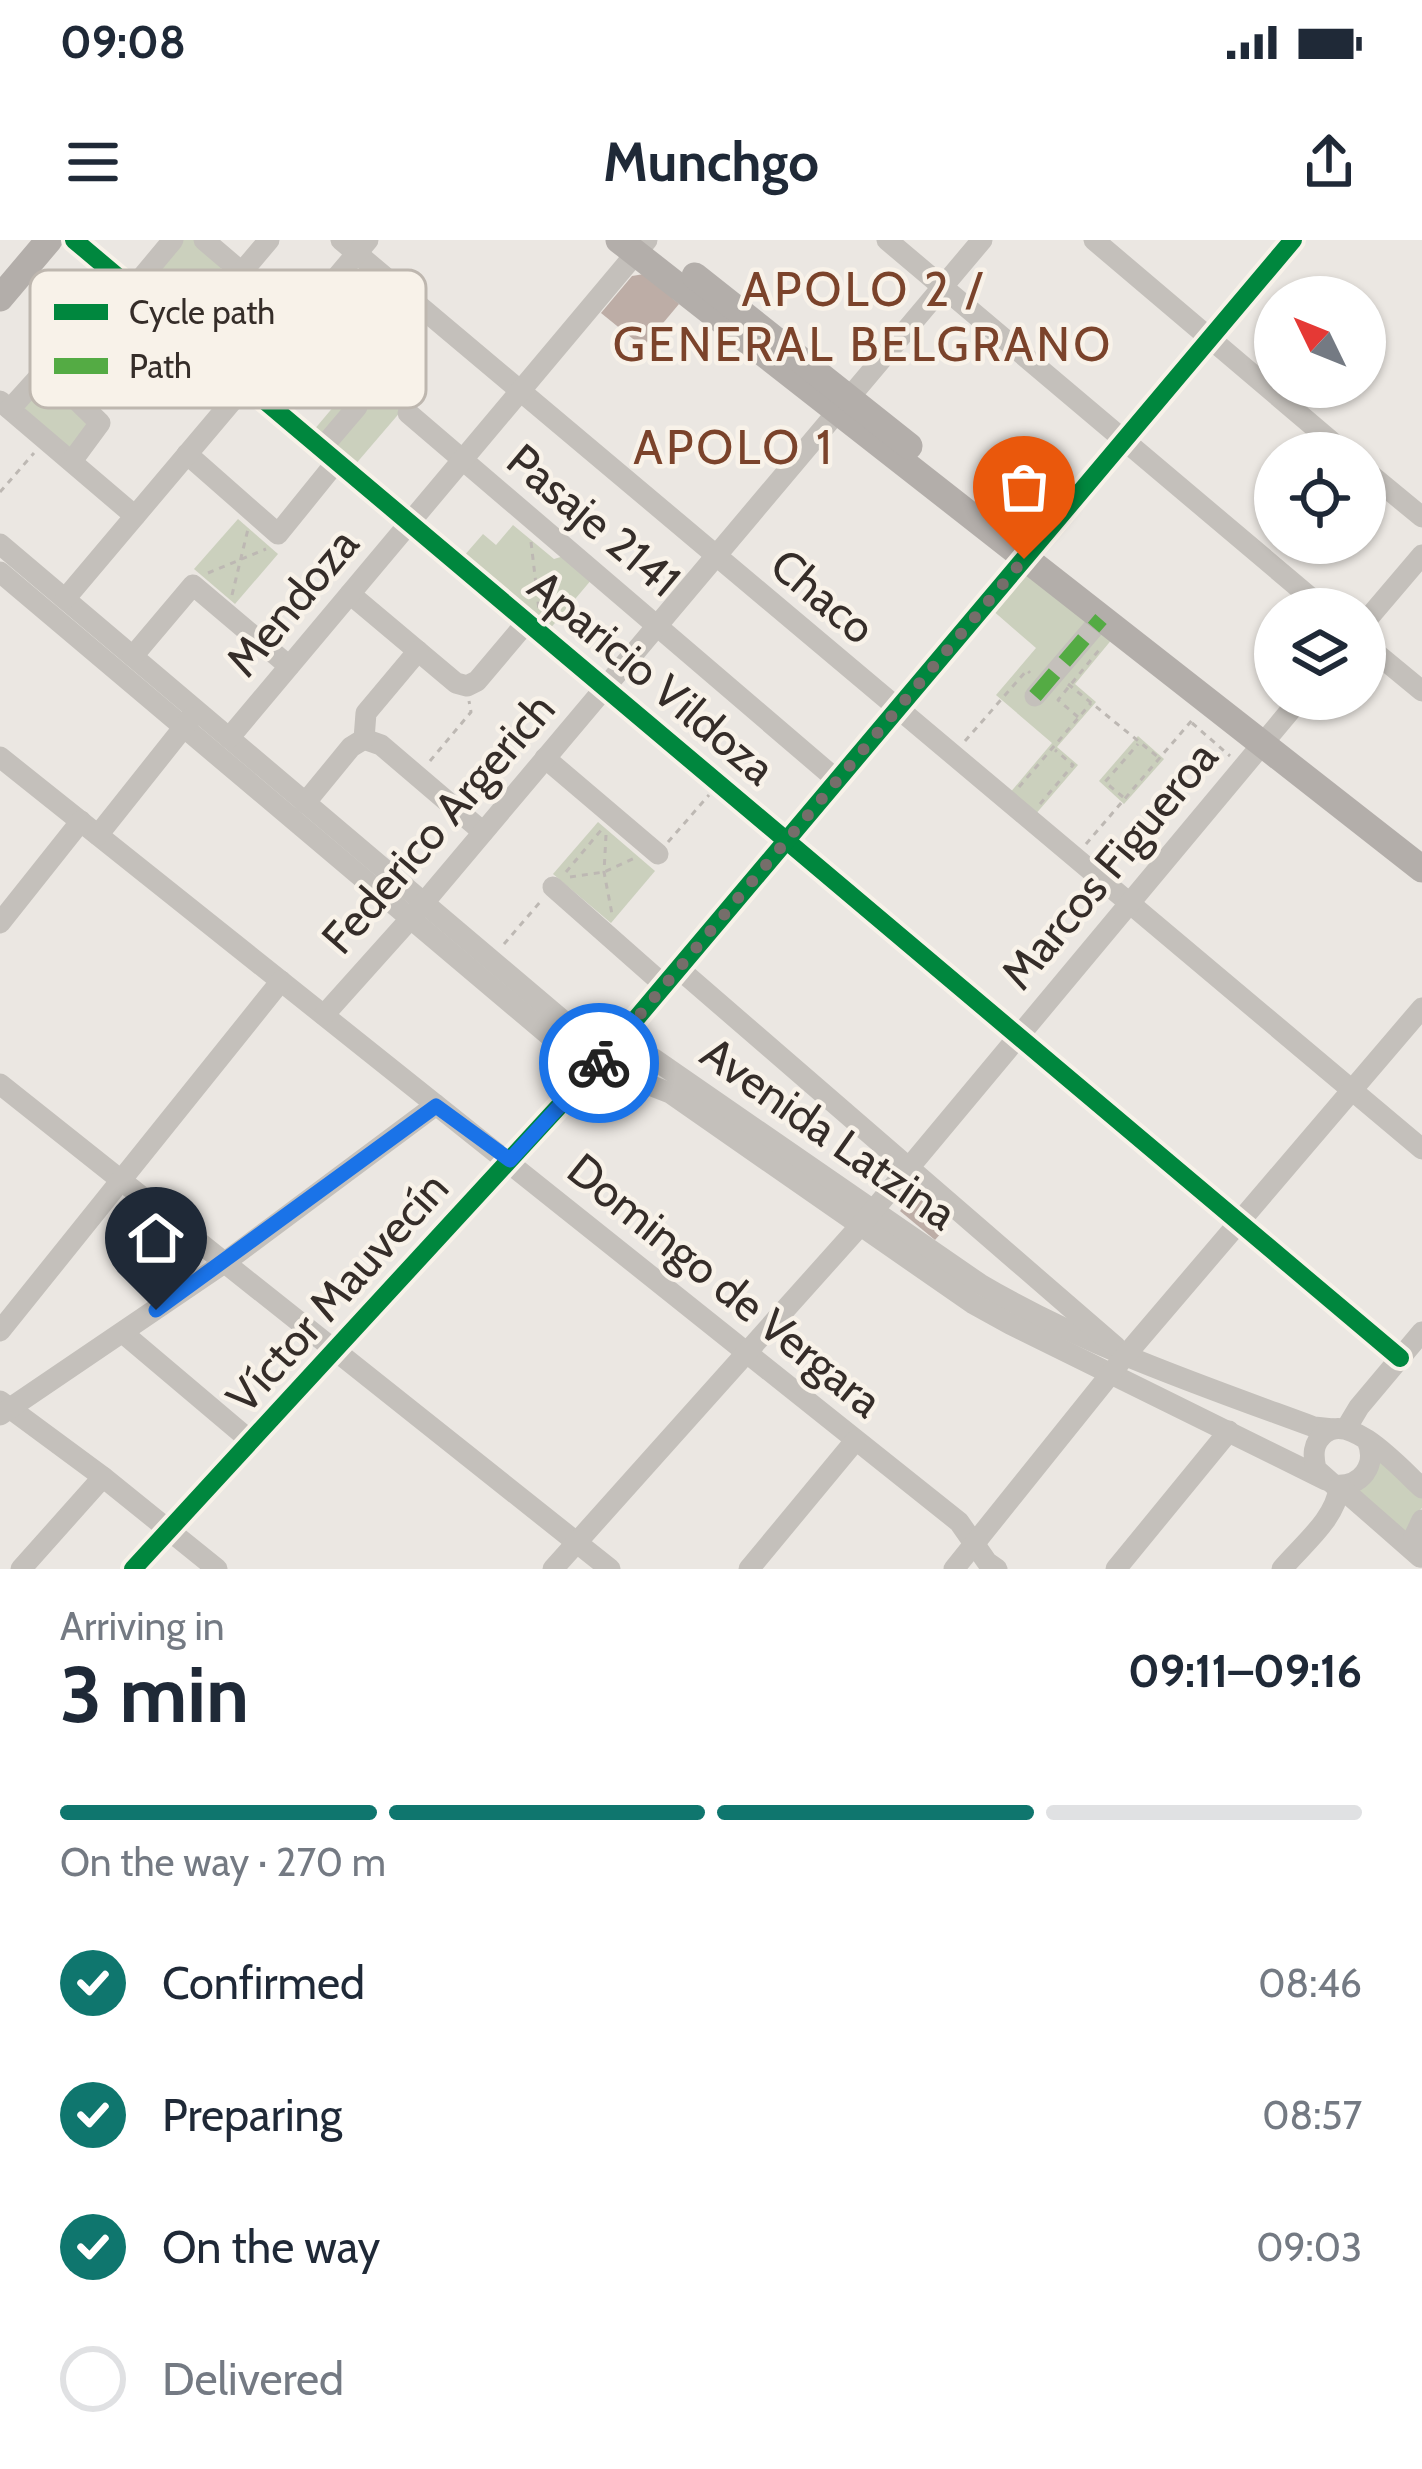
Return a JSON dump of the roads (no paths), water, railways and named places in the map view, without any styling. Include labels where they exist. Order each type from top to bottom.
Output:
[{"type":"main road","points":[[0,298],[49,240]]},
{"type":"main road","points":[[638,243],[1267,738],[1422,869]]},
{"type":"main road","points":[[1030,552],[1199,712],[1267,738],[1422,848]]},
{"type":"street","name":"Aparicio Vildoza","points":[[74,240],[111,270]]},
{"type":"street","points":[[148,270],[173,240]]},
{"type":"street","points":[[203,240],[239,270]]},
{"type":"street","points":[[243,270],[269,240]]},
{"type":"street","points":[[886,240],[1299,588]]},
{"type":"street","name":"Federico Argerich","points":[[324,1015],[982,240]]},
{"type":"street","points":[[1094,240],[1320,432]]},
{"type":"street","name":"Víctor Mauvecín","points":[[133,1569],[597,1065],[1293,240]]},
{"type":"street","name":"Mendoza","points":[[229,738],[638,243]]},
{"type":"street","points":[[337,270],[356,244]]},
{"type":"street","name":"Chaco","points":[[356,244],[385,270]]},
{"type":"street","name":"Chaco","points":[[426,306],[1073,859],[1422,1149]]},
{"type":"street","points":[[30,385],[5,405],[135,516]]},
{"type":"street","points":[[72,461],[100,423],[86,408]]},
{"type":"street","points":[[65,599],[226,408]]},
{"type":"street","name":"Aparicio Vildoza","points":[[273,408],[1400,1358]]},
{"type":"street","points":[[187,454],[278,534],[356,408]]},
{"type":"street","name":"Pasaje 2141","points":[[407,413],[837,780]]},
{"type":"street","points":[[1386,487],[1422,517]]},
{"type":"street","name":"Avenida Latzina","points":[[0,545],[133,656],[191,717],[229,738],[305,803],[564,1048],[670,1093],[866,1218],[1229,1431],[1335,1485],[1421,1557]]},
{"type":"street","points":[[1386,597],[1422,555]]},
{"type":"street","name":"Avenida Latzina","points":[[0,572],[191,717],[417,910],[490,959],[580,1035],[654,1059],[866,1218]]},
{"type":"street","points":[[133,656],[193,586],[289,666]]},
{"type":"street","points":[[350,594],[456,683],[466,686],[534,629]]},
{"type":"street","points":[[1051,685],[1109,624]]},
{"type":"street","points":[[364,739],[366,713],[418,651]]},
{"type":"street","points":[[1386,661],[1422,691]]},
{"type":"street","points":[[0,923],[191,717]]},
{"type":"street","name":"Marcos Figueroa","points":[[553,1569],[866,1218],[1282,720]]},
{"type":"street","points":[[364,739],[381,745],[483,832]]},
{"type":"street","points":[[305,803],[351,747],[364,739]]},
{"type":"street","name":"Domingo de Vergara","points":[[0,758],[959,1522],[997,1569]]},
{"type":"street","points":[[545,758],[658,854]]},
{"type":"street","points":[[553,887],[907,1167],[1097,1327],[1120,1365]]},
{"type":"street","points":[[0,1331],[281,981]]},
{"type":"street","points":[[954,1569],[1238,1221],[1422,1008]]},
{"type":"street","points":[[0,1084],[610,1569]]},
{"type":"street","points":[[217,1569],[103,1477],[3,1408],[224,1263],[436,1106]]},
{"type":"street","points":[[1282,1569],[1337,1502],[1335,1485],[1316,1469],[1314,1450],[1321,1437],[1340,1428],[1422,1332]]},
{"type":"street","points":[[123,1333],[252,1442]]},
{"type":"street","name":"Avenida Latzina","points":[[1120,1365],[1314,1426],[1340,1428]]},
{"type":"street","points":[[1340,1428],[1367,1440],[1422,1488]]},
{"type":"street","points":[[1116,1569],[1229,1431]]},
{"type":"street","points":[[1335,1485],[1358,1480],[1368,1469],[1372,1456],[1367,1440]]},
{"type":"street","points":[[749,1569],[855,1441]]},
{"type":"street","points":[[21,1569],[103,1477]]},
{"type":"street","points":[[1421,1557],[1414,1537],[1422,1520]]},
{"type":"district","name":"APOLO 2 / GENERAL BELGRANO","points":[[863,316]]},
{"type":"district","name":"APOLO 1","points":[[734,447]]}]
